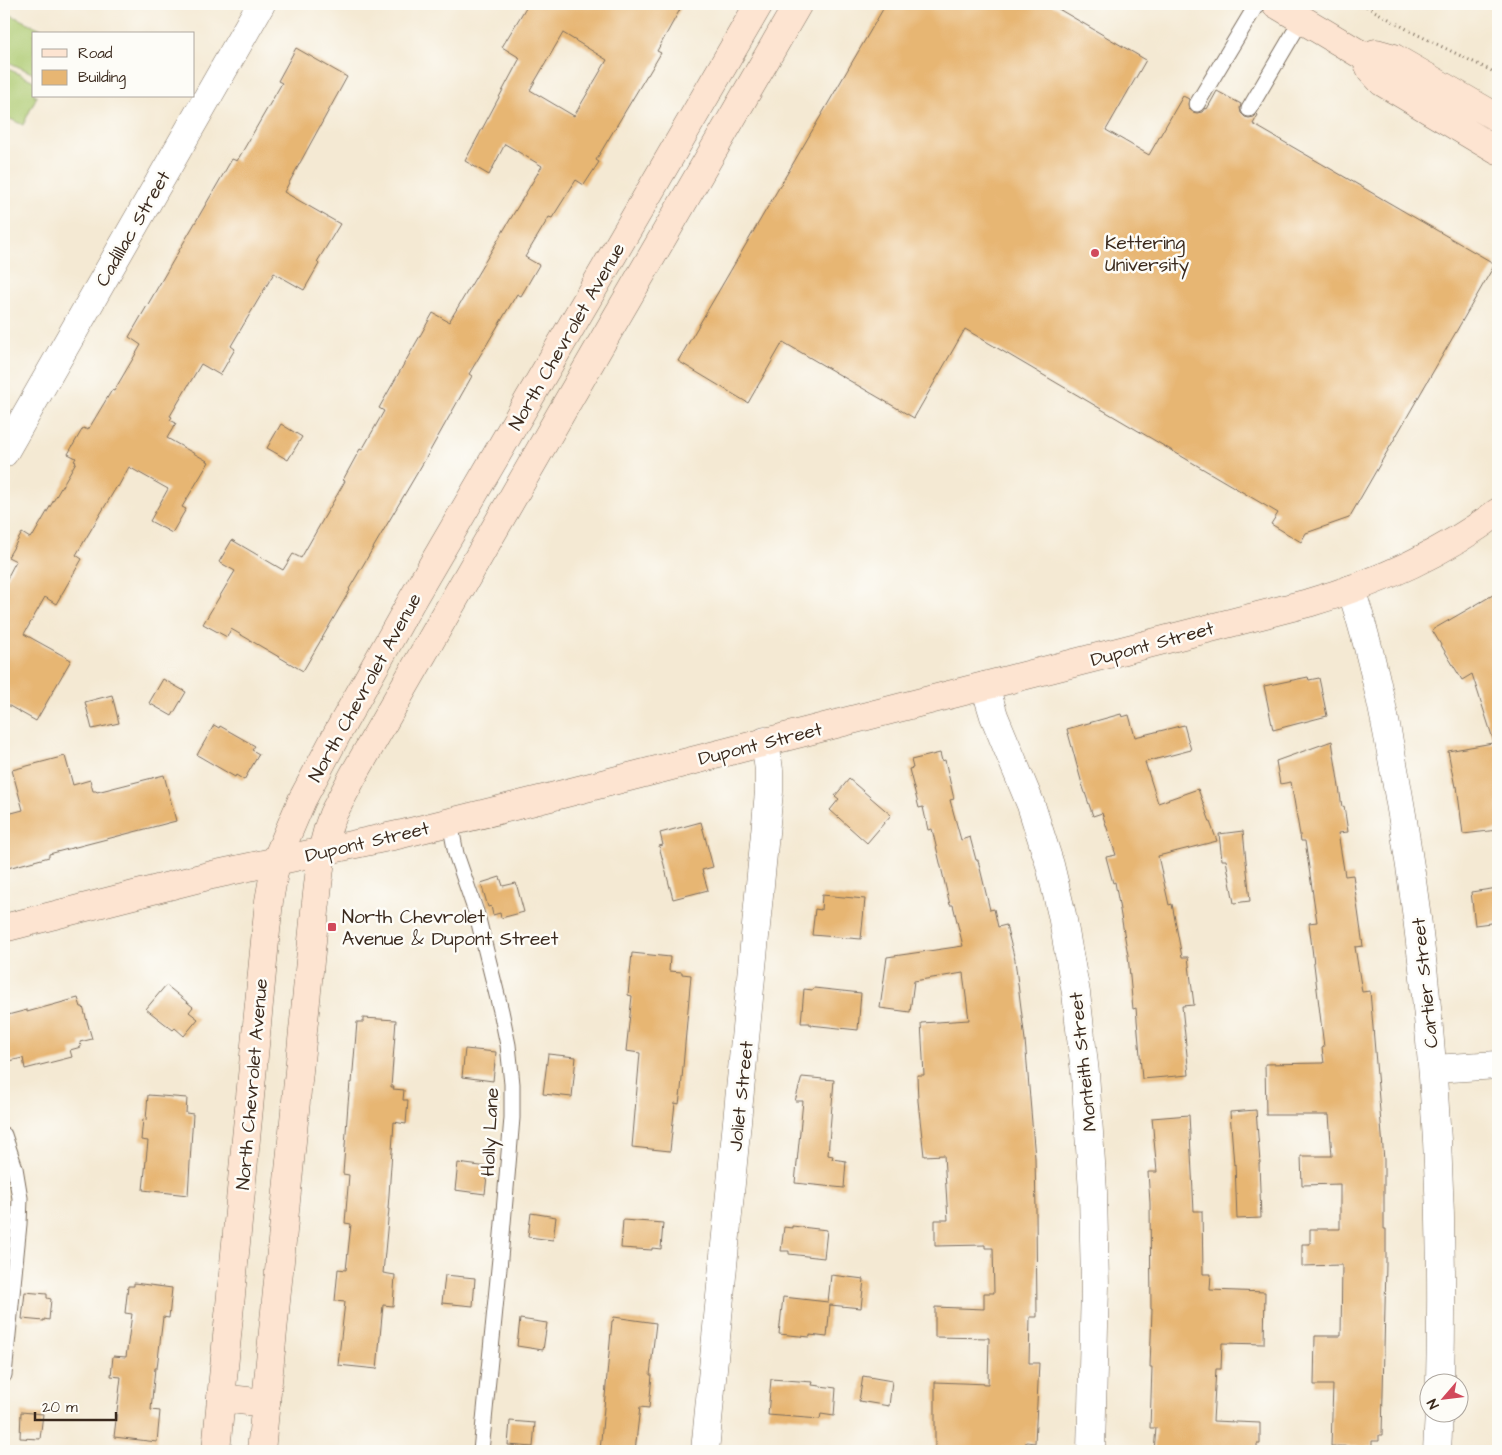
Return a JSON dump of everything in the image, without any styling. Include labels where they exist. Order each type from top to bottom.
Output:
[{"type":"street","name":"Cadillac Street","points":[[4,453],[261,4]]},
{"type":"street","name":"North Chevrolet Avenue","points":[[216,1451],[269,901],[276,861],[302,800],[412,600],[759,4]]},
{"type":"street","name":"North Chevrolet Avenue","points":[[261,1451],[322,852],[333,814],[591,360],[798,4]]},
{"type":"street","points":[[1276,4],[1365,57],[1371,70],[1382,82],[1498,150]]},
{"type":"street","points":[[1365,57],[1376,53],[1394,58],[1498,118]]},
{"type":"street","points":[[562,342],[591,360]]},
{"type":"street","name":"Dupont Street","points":[[4,928],[212,875],[450,822],[1308,603],[1401,570],[1440,550],[1498,512]]},
{"type":"street","name":"Cartier Street","points":[[1351,589],[1366,636],[1395,777],[1413,883],[1428,1012],[1433,1069],[1441,1236],[1440,1372]]},
{"type":"street","name":"Monteith Street","points":[[985,686],[996,721],[1031,806],[1050,865],[1062,914],[1076,993],[1085,1073],[1093,1192],[1095,1295],[1091,1451]]},
{"type":"street","name":"Joliet Street","points":[[705,1451],[770,792],[769,770],[764,741]]},
{"type":"street","points":[[1433,1069],[1498,1065]]},
{"type":"street","points":[[221,1398],[266,1403]]},
{"type":"street","points":[[1437,1451],[1438,1422]]},
{"type":"lane","points":[[1197,104],[1256,4]]},
{"type":"lane","points":[[1249,109],[1302,19]]},
{"type":"lane","name":"Holly Lane","points":[[450,822],[458,859],[477,915],[503,1018],[512,1084],[512,1118],[502,1239],[481,1451]]},
{"type":"lane","points":[[4,1134],[15,1168],[20,1198],[20,1224],[4,1375]]},
{"type":"path","points":[[1362,4],[1412,32],[1498,74]]},
{"type":"green space","points":[[4,12],[48,32],[32,32],[32,73],[4,60]]},
{"type":"green space","points":[[4,67],[32,80],[32,98],[36,98],[23,125],[4,116]]},
{"type":"building","points":[[528,4],[683,4],[657,51],[661,53],[596,160],[599,162],[584,185],[576,180],[552,218],[549,217],[525,257],[539,265],[521,296],[517,294],[469,374],[472,376],[303,671],[231,629],[227,637],[203,624],[235,571],[219,562],[232,540],[283,570],[293,554],[301,558],[345,481],[343,480],[360,449],[362,450],[384,411],[379,408],[433,313],[449,322],[542,166],[505,144],[489,175],[465,161],[520,58],[502,47]],"holes":[[[563,33],[607,60],[574,116],[530,90]]]},
{"type":"building","points":[[886,4],[1050,4],[1146,60],[1106,130],[1149,155],[1183,96],[1189,99],[1189,109],[1197,113],[1202,112],[1205,108],[1207,109],[1217,91],[1241,104],[1241,113],[1245,117],[1254,117],[1257,114],[1253,124],[1495,264],[1349,518],[1306,533],[1301,542],[1271,524],[1278,513],[965,329],[914,418],[783,342],[748,403],[678,361]]},
{"type":"building","points":[[296,48],[347,77],[284,192],[340,224],[317,262],[319,264],[304,290],[274,273],[231,346],[235,349],[220,375],[201,364],[170,416],[172,417],[170,420],[176,423],[167,438],[209,462],[182,507],[186,509],[172,533],[150,521],[168,489],[129,467],[76,555],[82,559],[56,604],[45,597],[24,634],[71,660],[36,721],[4,703],[4,584],[16,561],[8,557],[22,533],[30,538],[33,536],[76,462],[74,461],[76,458],[68,454],[83,428],[88,430],[141,345],[129,337],[232,159],[237,161],[282,83],[278,81]]},
{"type":"building","points":[[281,424],[302,437],[288,460],[267,448]]},
{"type":"building","points":[[1498,592],[1498,741],[1494,742],[1472,674],[1462,680],[1432,630]]},
{"type":"building","points":[[1308,677],[1309,680],[1319,678],[1327,716],[1273,730],[1264,686]]},
{"type":"building","points":[[163,679],[186,692],[172,716],[149,703]]},
{"type":"building","points":[[112,695],[119,723],[92,729],[85,702]]},
{"type":"building","points":[[1121,714],[1122,717],[1129,715],[1135,737],[1184,725],[1191,750],[1145,762],[1158,803],[1198,789],[1217,841],[1158,856],[1169,905],[1172,904],[1182,957],[1188,957],[1194,1005],[1182,1006],[1189,1075],[1142,1079],[1136,1008],[1133,1009],[1128,955],[1115,882],[1113,883],[1106,857],[1116,855],[1102,813],[1093,816],[1067,729]]},
{"type":"building","points":[[214,725],[219,728],[220,726],[255,746],[252,750],[259,754],[244,780],[236,775],[235,777],[197,755]]},
{"type":"building","points":[[1332,741],[1342,807],[1344,806],[1348,832],[1338,833],[1345,876],[1353,875],[1363,946],[1355,947],[1362,992],[1370,991],[1384,1160],[1386,1264],[1382,1435],[1379,1435],[1379,1441],[1372,1441],[1372,1447],[1331,1446],[1333,1385],[1314,1385],[1315,1336],[1341,1336],[1342,1265],[1302,1266],[1302,1244],[1310,1244],[1310,1229],[1340,1229],[1340,1184],[1302,1185],[1301,1156],[1332,1156],[1329,1115],[1266,1115],[1265,1064],[1324,1063],[1322,1048],[1324,1047],[1309,923],[1317,922],[1305,841],[1301,841],[1291,782],[1280,784],[1276,761]]},
{"type":"building","points":[[1498,742],[1498,830],[1463,834],[1457,786],[1455,787],[1448,751]]},
{"type":"building","points":[[940,753],[942,761],[945,760],[954,799],[950,800],[961,840],[970,837],[976,860],[978,860],[990,910],[994,909],[998,927],[1006,925],[1015,960],[1025,1040],[1035,1158],[1036,1211],[1037,1317],[1030,1317],[1029,1363],[1039,1363],[1035,1443],[1026,1442],[1025,1451],[935,1449],[935,1382],[988,1384],[989,1338],[935,1337],[935,1307],[984,1309],[984,1293],[994,1293],[993,1248],[985,1248],[985,1245],[935,1246],[935,1220],[948,1220],[944,1155],[924,1156],[918,1101],[917,1075],[924,1075],[921,1023],[969,1020],[963,973],[914,981],[910,1012],[880,1008],[887,957],[963,946],[953,905],[950,905],[932,829],[928,830],[923,807],[919,808],[909,769],[913,768],[911,760]]},
{"type":"building","points":[[65,756],[73,785],[90,780],[93,791],[97,792],[164,775],[176,821],[49,854],[49,857],[4,869],[4,815],[23,810],[12,770]]},
{"type":"building","points":[[849,779],[891,815],[867,843],[830,810],[839,799],[835,796]]},
{"type":"building","points":[[701,822],[713,867],[702,870],[708,890],[673,899],[659,846],[663,845],[660,833]]},
{"type":"building","points":[[1243,831],[1250,901],[1234,903],[1226,860],[1222,860],[1219,834]]},
{"type":"building","points":[[500,877],[503,886],[516,883],[524,912],[501,918],[500,913],[493,915],[491,906],[488,907],[481,883]]},
{"type":"building","points":[[1498,888],[1498,922],[1475,925],[1471,892]]},
{"type":"building","points":[[822,895],[865,899],[861,939],[812,935],[815,909],[821,910]]},
{"type":"building","points":[[632,953],[670,957],[669,971],[691,975],[681,1090],[679,1104],[675,1103],[670,1151],[632,1147],[640,1053],[626,1051],[632,996],[628,995]]},
{"type":"building","points":[[166,985],[193,1007],[189,1012],[198,1019],[184,1036],[146,1009]]},
{"type":"building","points":[[814,988],[861,993],[858,1030],[801,1023],[804,989],[813,990]]},
{"type":"building","points":[[78,998],[81,1007],[83,1007],[92,1039],[80,1042],[81,1047],[70,1050],[72,1057],[25,1069],[23,1058],[9,1061],[4,1043],[4,1016],[27,1010],[27,1012]]},
{"type":"building","points":[[363,1018],[396,1020],[391,1087],[404,1090],[403,1100],[408,1100],[406,1124],[394,1122],[383,1273],[395,1275],[393,1306],[383,1305],[377,1369],[338,1365],[345,1302],[335,1301],[338,1269],[346,1270],[351,1224],[345,1223],[349,1175],[343,1174],[357,1022],[363,1022]]},
{"type":"building","points":[[465,1049],[496,1052],[493,1081],[462,1077]]},
{"type":"building","points":[[548,1054],[576,1057],[572,1097],[543,1094]]},
{"type":"building","points":[[802,1077],[834,1080],[828,1155],[833,1156],[832,1159],[846,1161],[844,1188],[795,1183],[803,1101],[795,1101]]},
{"type":"building","points":[[148,1095],[187,1098],[186,1113],[193,1114],[188,1195],[143,1190],[148,1141],[141,1140],[143,1119],[146,1120]]},
{"type":"building","points":[[1256,1110],[1260,1163],[1261,1218],[1237,1219],[1235,1164],[1230,1112]]},
{"type":"building","points":[[1189,1115],[1194,1211],[1202,1211],[1203,1274],[1211,1274],[1210,1290],[1265,1292],[1264,1344],[1222,1343],[1221,1369],[1216,1369],[1213,1421],[1260,1423],[1260,1444],[1257,1444],[1257,1451],[1154,1451],[1156,1428],[1150,1428],[1152,1309],[1148,1172],[1157,1172],[1152,1118]]},
{"type":"building","points":[[458,1163],[488,1167],[485,1194],[455,1190]]},
{"type":"building","points":[[531,1213],[556,1217],[553,1240],[528,1237]]},
{"type":"building","points":[[623,1220],[663,1223],[661,1249],[621,1248]]},
{"type":"building","points":[[792,1226],[827,1230],[824,1258],[789,1254],[789,1251],[781,1251],[784,1227],[792,1228]]},
{"type":"building","points":[[445,1275],[475,1278],[473,1306],[442,1303]]},
{"type":"building","points":[[831,1275],[864,1279],[861,1308],[830,1305],[827,1337],[779,1334],[783,1297],[828,1302]]},
{"type":"building","points":[[134,1283],[172,1288],[169,1318],[163,1317],[157,1368],[155,1368],[151,1410],[160,1411],[157,1442],[114,1437],[121,1377],[111,1376],[113,1356],[126,1357],[132,1314],[125,1313],[128,1286],[134,1286]]},
{"type":"building","points":[[25,1292],[47,1294],[47,1298],[51,1299],[49,1320],[22,1319]]},
{"type":"building","points":[[614,1317],[656,1323],[650,1375],[652,1375],[649,1408],[640,1407],[635,1451],[600,1451],[612,1321]]},
{"type":"building","points":[[520,1319],[547,1323],[543,1350],[517,1346]]},
{"type":"building","points":[[863,1376],[892,1381],[889,1406],[859,1401]]},
{"type":"building","points":[[771,1379],[813,1382],[812,1385],[836,1388],[834,1416],[821,1414],[820,1419],[768,1415]]},
{"type":"building","points":[[21,1412],[43,1414],[40,1439],[20,1438]]},
{"type":"building","points":[[510,1421],[535,1423],[533,1447],[508,1445]]},
{"type":"place","name":"Kettering University","points":[[1095,253]]},
{"type":"place","name":"North Chevrolet Avenue & Dupont Street","points":[[332,927]]}]
